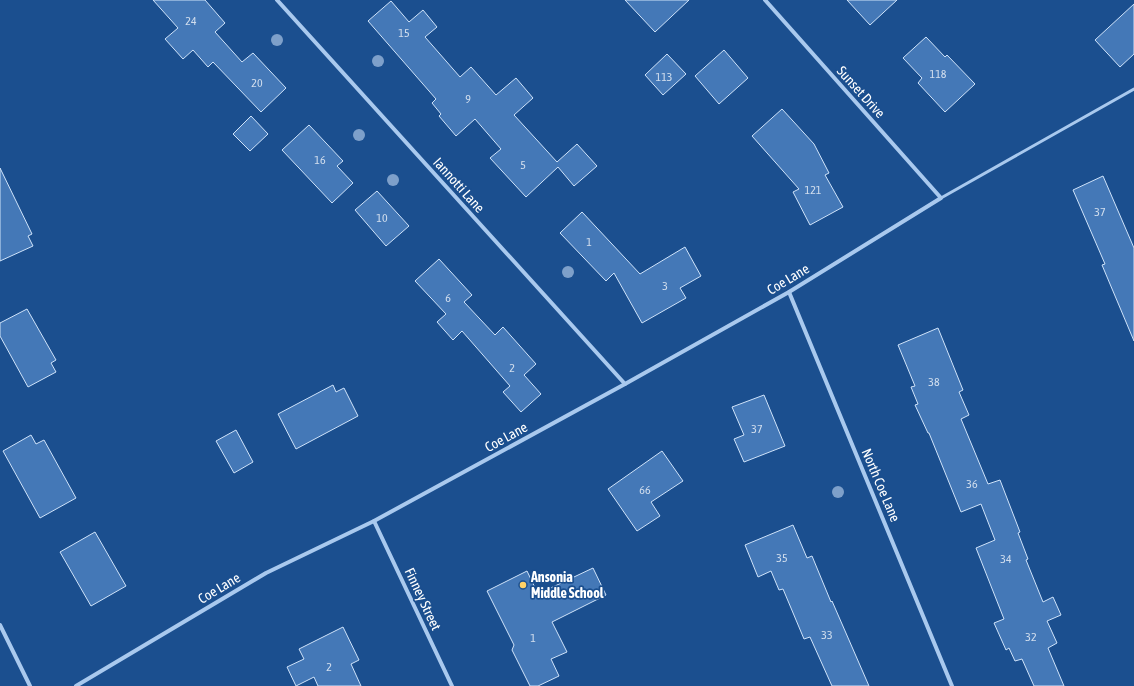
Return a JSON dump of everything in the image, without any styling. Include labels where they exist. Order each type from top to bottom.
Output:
[{"type":"street","name":"Iannotti Lane","points":[[277,0],[626,384]]},
{"type":"street","name":"Sunset Drive","points":[[765,0],[941,198]]},
{"type":"street","name":"Coe Lane","points":[[76,686],[266,573],[374,521],[626,384],[789,292],[941,198]]},
{"type":"street","name":"North Coe Lane","points":[[789,292],[952,686]]},
{"type":"street","name":"Finney Street","points":[[374,521],[452,686]]},
{"type":"street","points":[[0,626],[30,686]]},
{"type":"lane","points":[[941,198],[1134,89]]},
{"type":"building","points":[[153,0],[205,0],[225,23],[215,32],[242,62],[253,53],[286,88],[261,112],[213,62],[208,67],[193,50],[183,59],[165,39],[178,28]]},
{"type":"building","points":[[625,0],[689,0],[655,32]]},
{"type":"building","points":[[847,0],[897,0],[870,25]]},
{"type":"building","points":[[391,1],[409,22],[423,10],[437,27],[425,37],[460,77],[471,67],[496,95],[516,78],[533,98],[514,115],[557,162],[577,144],[597,166],[574,186],[558,167],[526,197],[490,158],[501,149],[475,119],[456,136],[439,116],[441,114],[432,103],[436,99],[368,21]]},
{"type":"building","points":[[1134,4],[1134,54],[1120,67],[1095,40]]},
{"type":"building","points":[[926,37],[945,57],[947,55],[975,84],[945,112],[918,83],[922,78],[903,58]]},
{"type":"building","points":[[724,50],[748,78],[719,104],[695,76]]},
{"type":"building","points":[[667,54],[686,74],[663,95],[645,75]]},
{"type":"building","points":[[782,109],[814,144],[829,173],[825,175],[843,207],[810,225],[793,192],[799,189],[752,136]]},
{"type":"building","points":[[251,116],[268,134],[250,151],[233,134]]},
{"type":"building","points":[[309,125],[343,161],[337,166],[353,183],[332,203],[282,150]]},
{"type":"building","points":[[0,168],[32,234],[28,236],[33,246],[0,261]]},
{"type":"building","points":[[1103,176],[1134,248],[1134,341],[1102,265],[1105,264],[1073,190]]},
{"type":"building","points":[[377,191],[409,226],[386,246],[355,210]]},
{"type":"building","points":[[582,212],[640,274],[685,247],[701,276],[680,288],[686,298],[642,323],[614,273],[606,281],[560,233]]},
{"type":"building","points":[[439,259],[472,295],[464,302],[495,335],[503,327],[536,364],[524,375],[541,394],[521,412],[503,392],[510,386],[462,331],[453,340],[437,322],[446,314],[415,281]]},
{"type":"building","points":[[27,309],[56,360],[51,363],[56,372],[28,387],[0,336],[0,323]]},
{"type":"building","points":[[938,328],[963,390],[959,392],[969,415],[961,419],[988,484],[1000,480],[1020,532],[1018,533],[1028,559],[1026,560],[1043,602],[1053,597],[1061,615],[1047,621],[1057,643],[1048,648],[1064,686],[1034,686],[1022,659],[1015,661],[1009,648],[1006,650],[994,623],[1004,619],[976,548],[995,540],[981,504],[961,512],[929,433],[915,405],[918,404],[911,387],[915,386],[898,345]]},
{"type":"building","points":[[333,385],[336,392],[344,388],[358,416],[296,449],[278,414]]},
{"type":"building","points":[[764,395],[785,446],[744,462],[734,439],[744,435],[732,407]]},
{"type":"building","points":[[236,430],[253,462],[234,473],[216,441]]},
{"type":"building","points":[[31,435],[36,444],[44,440],[76,498],[40,518],[3,451]]},
{"type":"building","points":[[662,451],[683,481],[651,502],[660,516],[637,531],[608,489]]},
{"type":"building","points":[[793,525],[807,558],[812,556],[869,686],[832,686],[810,637],[804,639],[783,589],[779,590],[771,571],[758,577],[745,545]]},
{"type":"building","points":[[95,532],[126,586],[91,606],[60,552]]},
{"type":"building","points":[[593,568],[606,595],[552,622],[567,652],[551,659],[559,676],[538,686],[530,686],[512,650],[514,645],[487,591],[527,571],[538,594]]},
{"type":"building","points":[[343,627],[359,660],[351,664],[361,686],[318,686],[314,677],[296,686],[287,667],[304,659],[299,649]]},
{"type":"place","name":"Ansonia Middle School","points":[[523,585]]}]
